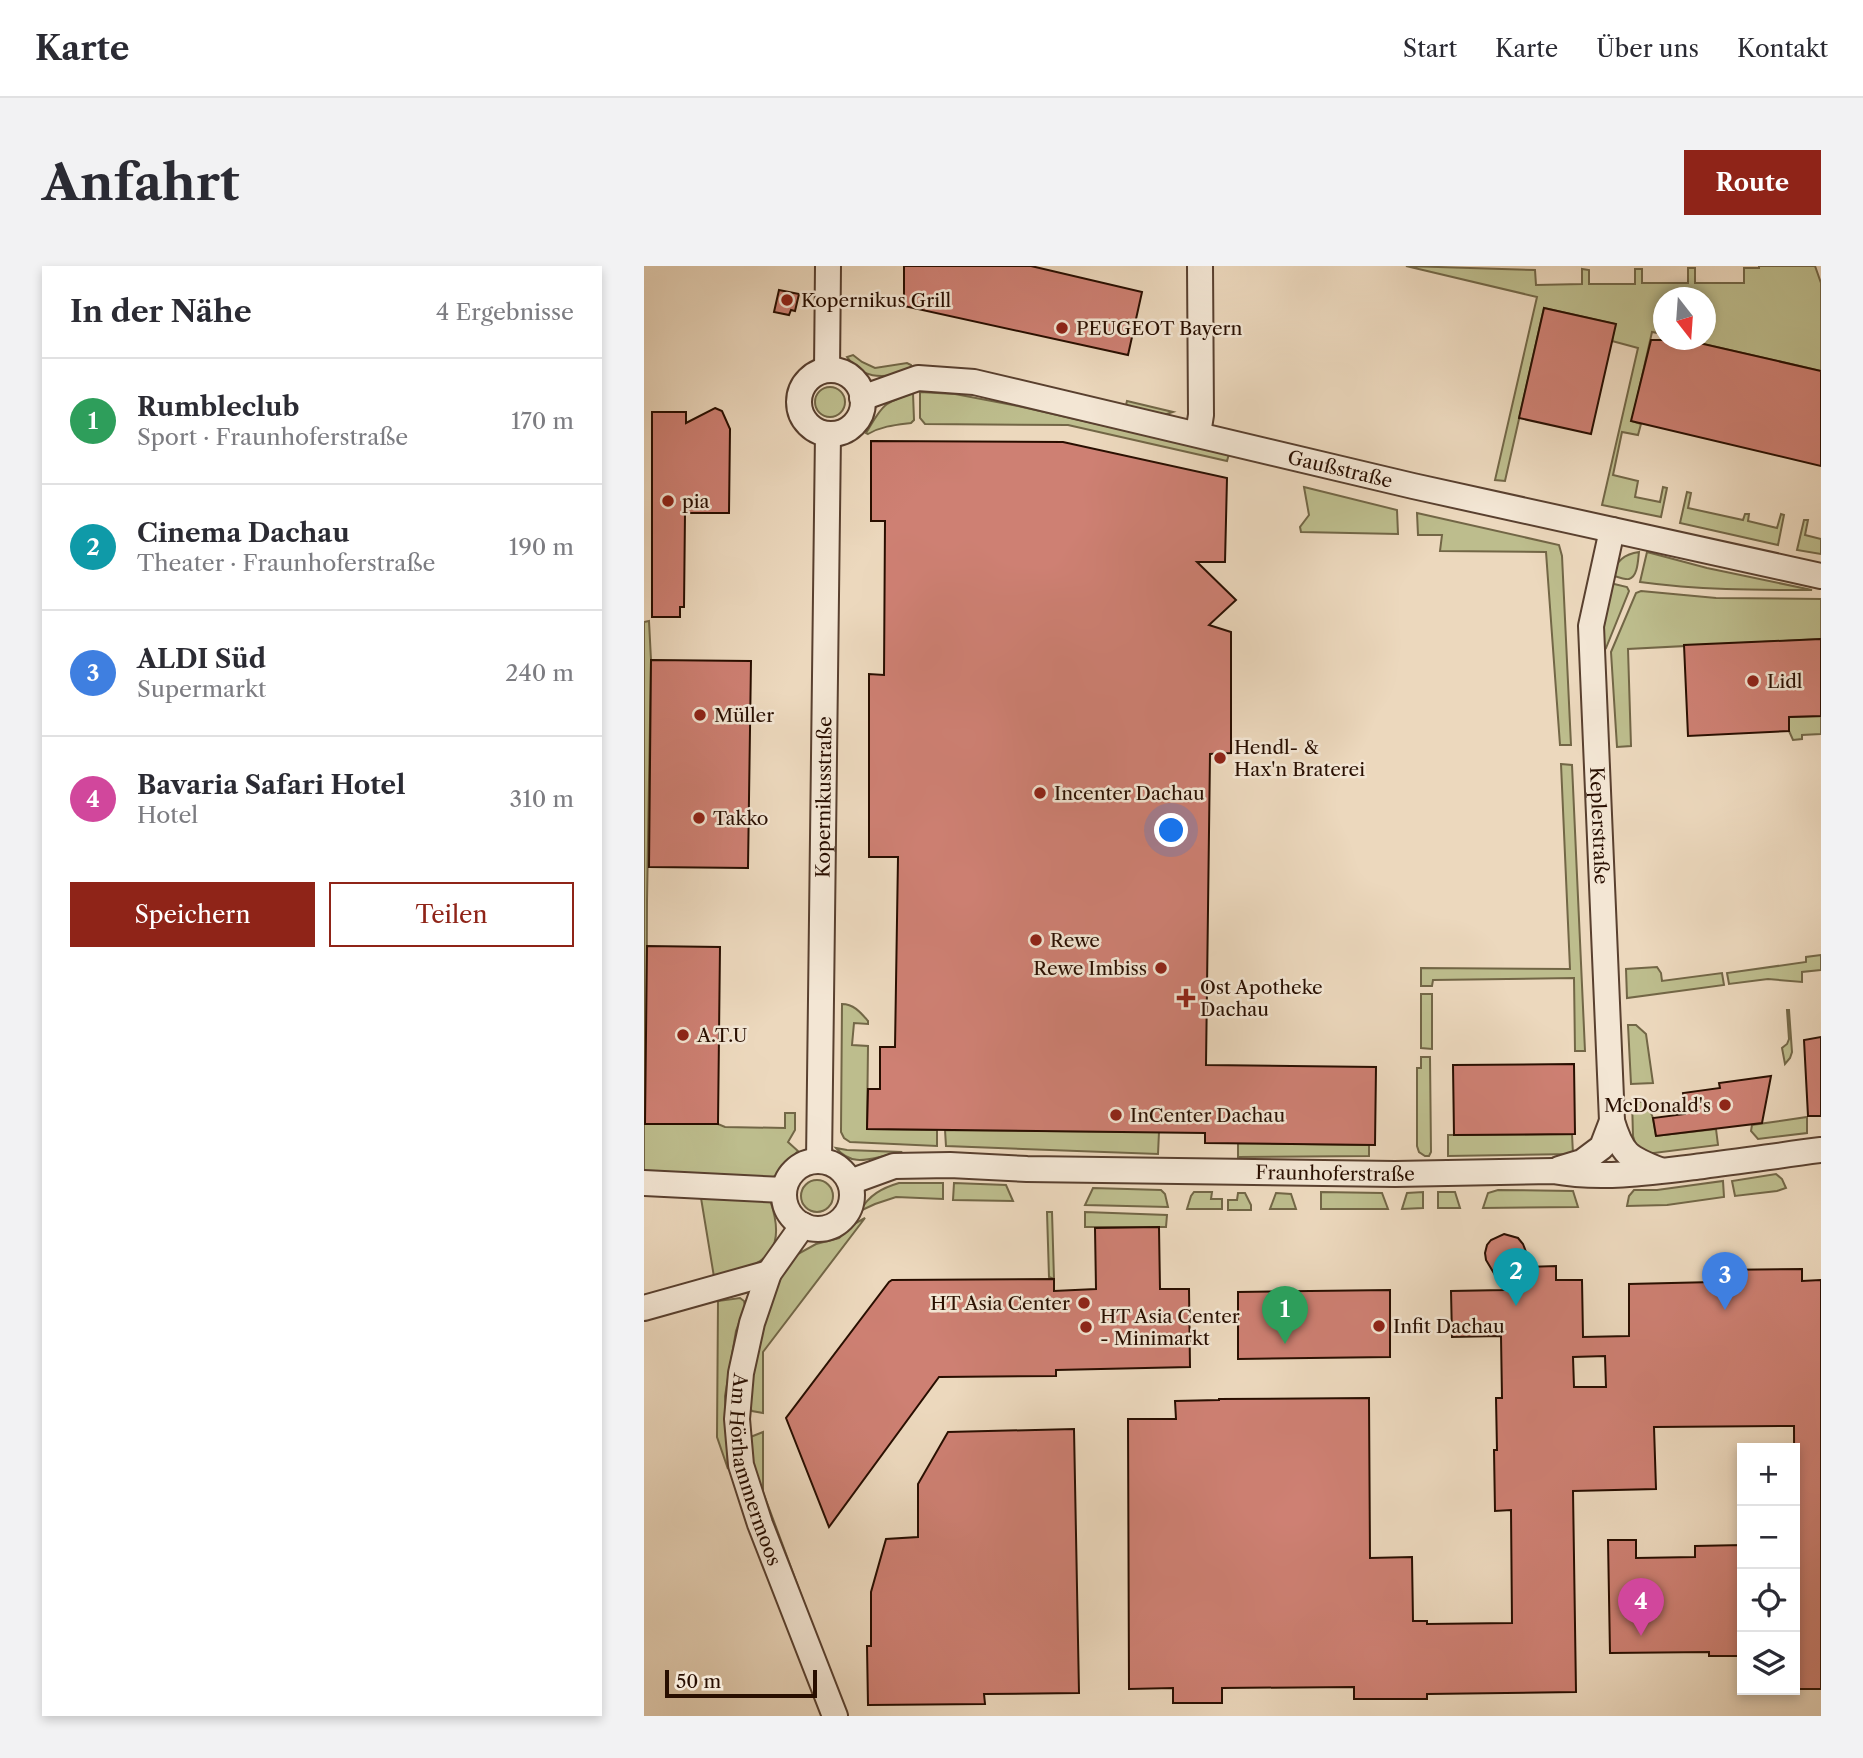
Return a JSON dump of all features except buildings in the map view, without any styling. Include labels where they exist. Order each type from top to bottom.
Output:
[{"type":"street","points":[[827,370],[828,266]]},
{"type":"street","points":[[1198,434],[1201,415],[1200,266]]},
{"type":"street","points":[[827,370],[846,374],[854,380],[862,398],[862,407],[854,424],[837,433],[828,434],[809,426],[799,408],[802,387],[808,379],[827,370]]},
{"type":"street","name":"Gaußstraße","points":[[862,398],[918,378],[974,382],[1413,486],[1821,576]]},
{"type":"street","name":"Kopernikusstraße","points":[[819,1161],[828,434]]},
{"type":"street","name":"Keplerstraße","points":[[1612,530],[1591,626],[1612,1121],[1625,1152],[1637,1161],[1663,1172]]},
{"type":"street","name":"Keplerstraße","points":[[1553,1171],[1583,1162],[1602,1147],[1612,1121]]},
{"type":"street","name":"Fraunhoferstraße","points":[[850,1182],[894,1166],[950,1165],[1027,1169],[1395,1174],[1663,1172],[1821,1150]]},
{"type":"street","points":[[828,1162],[845,1174],[850,1182],[852,1200],[838,1223],[820,1229],[811,1228],[803,1226],[788,1211],[784,1190],[790,1175],[803,1164],[828,1162]]},
{"type":"street","points":[[644,1183],[784,1190]]},
{"type":"street","name":"Am Hörhammermoos","points":[[803,1226],[768,1273],[752,1323],[741,1373],[737,1419],[741,1465],[765,1537],[835,1716]]},
{"type":"street","points":[[644,1308],[768,1273]]},
{"type":"green space","points":[[1406,266],[1535,270],[1536,285],[1582,284],[1582,269],[1589,270],[1589,284],[1635,284],[1635,269],[1642,269],[1642,283],[1688,283],[1688,268],[1695,268],[1695,283],[1744,283],[1744,268],[1815,266],[1821,283],[1821,371],[1716,347],[1716,287],[1653,287],[1653,332],[1632,421],[1641,424],[1638,435],[1622,432],[1613,475],[1638,481],[1635,497],[1660,502],[1663,487],[1667,488],[1661,517],[1602,505],[1638,348],[1612,341],[1615,324],[1544,308],[1505,481],[1495,480],[1537,297]]},
{"type":"green space","points":[[853,355],[875,368],[907,363],[911,365],[914,373],[885,376],[869,374],[861,371],[847,357]]},
{"type":"green space","points":[[830,387],[836,388],[844,396],[844,408],[836,416],[830,417],[824,416],[816,408],[815,402],[816,396],[824,388]]},
{"type":"green space","points":[[920,392],[955,394],[1018,406],[1229,454],[1227,461],[1068,425],[925,424],[920,418]]},
{"type":"green space","points":[[913,393],[914,420],[911,423],[866,433],[884,407]]},
{"type":"green space","points":[[1127,401],[1173,412],[1164,415],[1125,409]]},
{"type":"green space","points":[[1304,487],[1397,510],[1398,534],[1301,532],[1300,527],[1309,515]]},
{"type":"green space","points":[[1687,492],[1691,493],[1688,508],[1743,520],[1745,514],[1749,514],[1748,521],[1777,528],[1781,514],[1784,515],[1778,545],[1680,523]]},
{"type":"green space","points":[[1417,513],[1559,545],[1562,556],[1571,745],[1560,745],[1546,552],[1440,551],[1442,535],[1418,535]]},
{"type":"green space","points":[[1804,520],[1808,520],[1805,535],[1821,539],[1821,554],[1797,550]]},
{"type":"green space","points":[[1639,552],[1632,578],[1611,575],[1622,559]]},
{"type":"green space","points":[[1647,552],[1707,568],[1812,590],[1747,590],[1640,582]]},
{"type":"green space","points":[[1610,583],[1627,587],[1629,591],[1606,648],[1600,644]]},
{"type":"green space","points":[[1641,591],[1716,598],[1821,599],[1821,639],[1628,649],[1631,746],[1617,747],[1611,652],[1636,593]]},
{"type":"green space","points":[[649,621],[651,660],[646,1124],[785,1128],[785,1113],[795,1113],[795,1130],[788,1142],[798,1151],[776,1176],[762,1181],[644,1175],[644,622]]},
{"type":"green space","points":[[1821,716],[1821,734],[1802,735],[1802,739],[1793,740],[1789,731],[1789,717]]},
{"type":"green space","points":[[1561,764],[1572,765],[1585,1051],[1575,1051],[1574,978],[1433,980],[1432,986],[1421,986],[1421,968],[1570,969]]},
{"type":"green space","points":[[1821,955],[1821,970],[1802,972],[1802,982],[1768,979],[1729,984],[1727,973],[1806,962],[1806,957]]},
{"type":"green space","points":[[1657,967],[1662,981],[1722,973],[1724,985],[1627,998],[1626,969]]},
{"type":"green space","points":[[1421,994],[1432,994],[1432,1049],[1421,1048]]},
{"type":"green space","points":[[842,1004],[854,1007],[868,1021],[868,1024],[854,1023],[852,1045],[868,1046],[867,1129],[937,1130],[937,1146],[850,1142],[844,1138],[841,1132]]},
{"type":"green space","points":[[1787,1010],[1792,1052],[1785,1064],[1782,1048],[1789,1039]]},
{"type":"green space","points":[[1628,1025],[1636,1025],[1646,1034],[1653,1083],[1631,1084]]},
{"type":"green space","points":[[1421,1057],[1430,1057],[1429,1156],[1419,1152],[1417,1146],[1417,1068],[1421,1068]]},
{"type":"green space","points":[[1632,1100],[1647,1103],[1656,1136],[1716,1129],[1718,1145],[1646,1154],[1636,1146],[1633,1136]]},
{"type":"green space","points":[[1807,1117],[1807,1133],[1758,1139],[1751,1131],[1752,1125]]},
{"type":"green space","points":[[945,1130],[1159,1132],[1158,1154],[946,1146]]},
{"type":"green space","points":[[1572,1134],[1573,1154],[1448,1156],[1448,1135]]},
{"type":"green space","points":[[1238,1143],[1369,1145],[1369,1156],[1238,1157]]},
{"type":"green space","points":[[836,1148],[901,1152],[859,1160],[851,1159]]},
{"type":"green space","points":[[1776,1174],[1786,1188],[1735,1196],[1732,1181]]},
{"type":"green space","points":[[817,1180],[828,1185],[833,1196],[828,1207],[817,1212],[806,1207],[801,1196],[806,1185]]},
{"type":"green space","points":[[1723,1181],[1724,1197],[1667,1205],[1627,1206],[1629,1196],[1634,1190],[1657,1190]]},
{"type":"green space","points":[[899,1183],[943,1183],[943,1199],[896,1197],[860,1211],[876,1193]]},
{"type":"green space","points":[[954,1183],[1006,1185],[1013,1201],[953,1200]]},
{"type":"green space","points":[[1093,1188],[1161,1190],[1165,1194],[1168,1207],[1085,1205]]},
{"type":"green space","points":[[1498,1190],[1573,1191],[1578,1207],[1483,1208],[1488,1193]]},
{"type":"green space","points":[[700,1192],[770,1200],[775,1219],[776,1234],[767,1255],[757,1263],[715,1283]]},
{"type":"green space","points":[[1194,1192],[1212,1192],[1211,1199],[1222,1199],[1222,1209],[1187,1209]]},
{"type":"green space","points":[[1321,1192],[1382,1193],[1388,1209],[1321,1209]]},
{"type":"green space","points":[[1423,1192],[1423,1208],[1402,1209],[1407,1193]]},
{"type":"green space","points":[[1438,1192],[1455,1192],[1460,1208],[1438,1208]]},
{"type":"green space","points":[[1238,1193],[1245,1193],[1251,1210],[1228,1210],[1228,1200],[1237,1200]]},
{"type":"green space","points":[[1276,1193],[1291,1194],[1296,1209],[1270,1209]]},
{"type":"green space","points":[[1047,1212],[1052,1212],[1054,1279],[1049,1277]]},
{"type":"green space","points":[[1085,1212],[1167,1215],[1166,1227],[1085,1227]]},
{"type":"green space","points":[[865,1218],[763,1352],[763,1413],[752,1411],[747,1405],[755,1348],[781,1275],[796,1255],[816,1244],[839,1238]]},
{"type":"green space","points":[[740,1298],[745,1306],[736,1331],[725,1396],[728,1469],[717,1437],[718,1301]]},
{"type":"green space","points":[[763,1432],[763,1492],[812,1624],[805,1621],[757,1494],[748,1438]]},
{"type":"place","name":"Kopernikus Grill","points":[[787,300]]},
{"type":"place","name":"PEUGEOT Bayern","points":[[1062,328]]},
{"type":"place","name":"pia","points":[[668,501]]},
{"type":"place","name":"Lidl","points":[[1753,681]]},
{"type":"place","name":"Müller","points":[[700,715]]},
{"type":"place","name":"Hendl- & Hax'n Braterei","points":[[1220,758]]},
{"type":"place","name":"Incenter Dachau","points":[[1040,793]]},
{"type":"place","name":"Takko","points":[[699,818]]},
{"type":"place","name":"Rewe","points":[[1036,940]]},
{"type":"place","name":"Rewe Imbiss","points":[[1161,968]]},
{"type":"place","name":"Ost Apotheke Dachau","points":[[1186,998]]},
{"type":"place","name":"A.T.U","points":[[683,1035]]},
{"type":"place","name":"McDonald's","points":[[1725,1105]]},
{"type":"place","name":"InCenter Dachau","points":[[1116,1115]]},
{"type":"place","name":"HT Asia Center","points":[[1084,1303]]},
{"type":"place","name":"Cinema Dachau","points":[[1516,1306]]},
{"type":"place","name":"ALDI Süd","points":[[1725,1310]]},
{"type":"place","name":"Infit Dachau","points":[[1379,1326]]},
{"type":"place","name":"HT Asia Center - Minimarkt","points":[[1086,1327]]},
{"type":"place","name":"Rumbleclub","points":[[1285,1344]]},
{"type":"place","name":"Bavaria Safari Hotel","points":[[1641,1636]]}]
